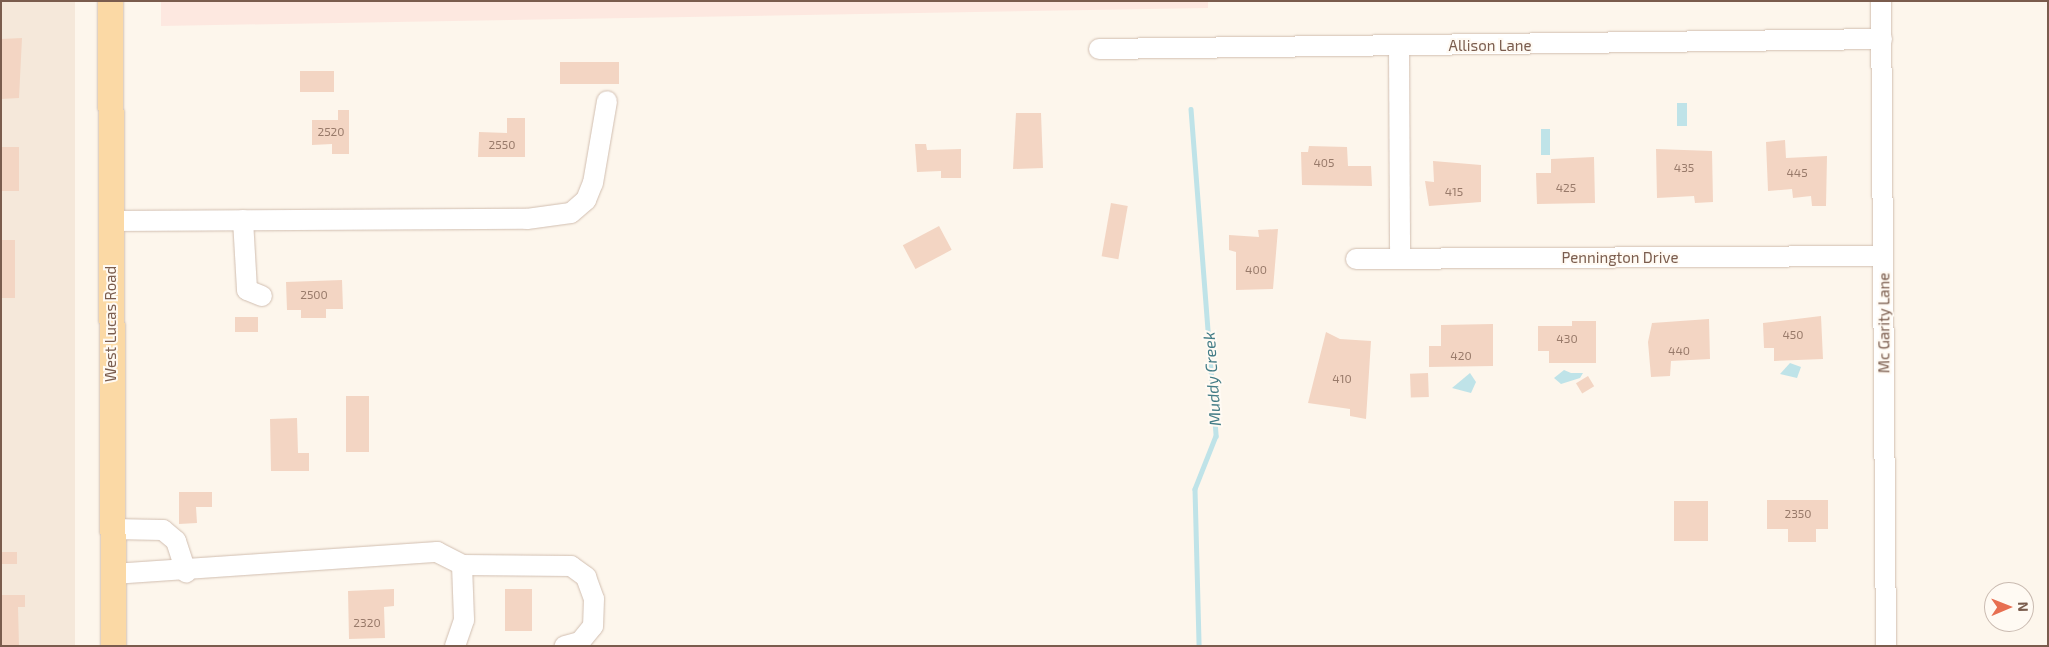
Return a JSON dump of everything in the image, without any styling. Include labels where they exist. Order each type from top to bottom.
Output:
[{"type":"main road","name":"West Lucas Road","points":[[110,1],[113,646]]},
{"type":"street","name":"Mc Garity Lane","points":[[1881,1],[1886,646]]},
{"type":"street","name":"Allison Lane","points":[[1099,49],[1398,47],[1882,39]]},
{"type":"street","points":[[1398,47],[1400,259]]},
{"type":"street","points":[[111,221],[527,219],[571,213],[586,200],[593,183],[607,101]]},
{"type":"street","points":[[243,220],[247,290],[262,296]]},
{"type":"street","name":"Pennington Drive","points":[[1356,259],[1883,256]]},
{"type":"street","points":[[112,529],[163,530],[176,542],[186,572]]},
{"type":"street","points":[[113,574],[186,572],[437,552],[462,565],[571,566],[586,577],[594,599],[593,626],[580,642],[565,646]]},
{"type":"street","points":[[455,646],[464,620],[462,565]]},
{"type":"shaded area","points":[[1,1],[75,1],[75,646],[1,646]]},
{"type":"shaded area","points":[[161,1],[1208,1],[1208,8],[161,26]]},
{"type":"water","points":[[1677,103],[1687,103],[1687,126],[1677,126]]},
{"type":"water","points":[[1541,129],[1550,129],[1550,155],[1541,155]]},
{"type":"water","points":[[1790,363],[1801,367],[1797,378],[1780,374]]},
{"type":"water","points":[[1564,370],[1571,373],[1583,373],[1580,378],[1561,384],[1554,378]]},
{"type":"water","points":[[1470,373],[1476,382],[1471,393],[1452,388]]},
{"type":"building","points":[[22,38],[19,98],[1,99],[1,39]]},
{"type":"building","points":[[560,62],[619,62],[619,84],[560,84]]},
{"type":"building","points":[[300,71],[334,71],[334,92],[300,92]]},
{"type":"building","points":[[338,110],[349,110],[349,154],[332,154],[332,144],[312,145],[312,120],[338,120]]},
{"type":"building","points":[[1016,113],[1041,113],[1043,168],[1013,169]]},
{"type":"building","points":[[507,118],[525,118],[525,157],[478,157],[479,132],[507,133]]},
{"type":"building","points":[[1785,140],[1786,158],[1827,156],[1826,206],[1812,206],[1811,196],[1793,198],[1792,189],[1768,191],[1766,142]]},
{"type":"building","points":[[915,144],[926,144],[927,150],[961,149],[961,178],[941,178],[941,171],[917,172]]},
{"type":"building","points":[[1309,146],[1347,147],[1348,166],[1371,166],[1372,186],[1302,185],[1301,152],[1308,152]]},
{"type":"building","points":[[1,147],[19,147],[19,191],[1,191]]},
{"type":"building","points":[[1656,149],[1712,151],[1713,202],[1695,203],[1694,196],[1657,198]]},
{"type":"building","points":[[1594,157],[1595,203],[1537,204],[1536,173],[1551,173],[1551,159]]},
{"type":"building","points":[[1433,161],[1481,165],[1481,202],[1429,206],[1425,181],[1434,182]]},
{"type":"building","points":[[1111,203],[1128,206],[1118,259],[1102,256]]},
{"type":"building","points":[[939,226],[952,250],[915,269],[903,245]]},
{"type":"building","points":[[1278,229],[1273,289],[1236,290],[1236,252],[1229,250],[1229,235],[1259,237],[1258,230]]},
{"type":"building","points":[[1,240],[15,240],[15,298],[1,298]]},
{"type":"building","points":[[342,280],[343,309],[326,309],[326,318],[301,318],[301,310],[287,310],[286,282]]},
{"type":"building","points":[[1821,316],[1823,359],[1774,361],[1774,348],[1764,348],[1763,323]]},
{"type":"building","points":[[235,317],[258,317],[258,332],[235,332]]},
{"type":"building","points":[[1709,319],[1710,359],[1671,361],[1670,376],[1651,377],[1648,342],[1652,323]]},
{"type":"building","points":[[1572,321],[1596,321],[1596,363],[1549,363],[1549,351],[1538,351],[1538,326],[1572,326]]},
{"type":"building","points":[[1493,324],[1493,366],[1429,367],[1429,346],[1441,346],[1441,325]]},
{"type":"building","points":[[1326,332],[1340,339],[1371,341],[1366,419],[1350,416],[1350,409],[1308,403]]},
{"type":"building","points":[[1428,373],[1429,397],[1411,398],[1410,374]]},
{"type":"building","points":[[1588,376],[1594,386],[1582,393],[1576,383]]},
{"type":"building","points":[[346,396],[369,396],[369,452],[346,452]]},
{"type":"building","points":[[297,418],[298,453],[309,453],[309,471],[271,471],[270,419]]},
{"type":"building","points":[[179,492],[212,492],[212,507],[196,507],[197,523],[179,524]]},
{"type":"building","points":[[1767,500],[1828,500],[1828,529],[1816,529],[1816,542],[1788,542],[1788,529],[1767,529]]},
{"type":"building","points":[[1674,501],[1708,501],[1708,541],[1674,541]]},
{"type":"building","points":[[1,552],[17,552],[17,564],[1,564]]},
{"type":"building","points":[[394,589],[394,606],[384,607],[385,638],[349,639],[348,591]]},
{"type":"building","points":[[505,589],[532,589],[532,631],[505,631]]},
{"type":"building","points":[[1,595],[25,595],[25,607],[18,607],[19,646],[1,646]]},
{"type":"waterway","name":"Muddy Creek","points":[[1191,109],[1216,436],[1195,489],[1199,646]]}]
